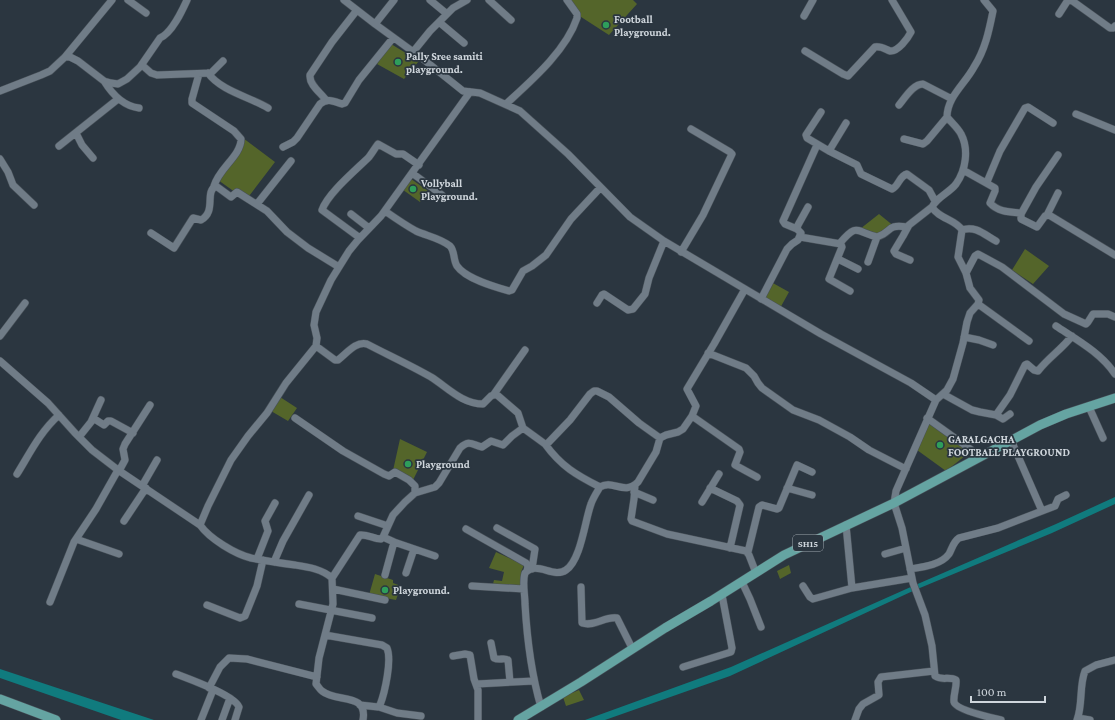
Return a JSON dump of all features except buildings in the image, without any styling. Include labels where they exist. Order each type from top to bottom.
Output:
[{"type":"main road","name":"SH15","points":[[518,720],[581,682],[632,648],[722,595],[784,555],[894,503],[980,456],[1051,420],[1115,398]]},
{"type":"main road","points":[[0,699],[56,720]]},
{"type":"street","points":[[0,91],[50,71],[65,57],[112,0]]},
{"type":"street","points":[[128,0],[146,13]]},
{"type":"street","points":[[104,81],[118,84],[127,79],[142,65],[160,38],[164,37],[170,31],[188,0]]},
{"type":"street","points":[[344,0],[463,91],[480,93],[520,111],[568,154],[630,217],[664,241],[821,334],[911,383],[936,400]]},
{"type":"street","points":[[374,24],[394,0]]},
{"type":"street","points":[[430,0],[447,14]]},
{"type":"street","points":[[413,52],[457,2],[467,0]]},
{"type":"street","points":[[489,0],[511,20]]},
{"type":"street","points":[[506,104],[549,64],[566,40],[577,18],[577,14],[567,0]]},
{"type":"street","points":[[804,16],[813,0]]},
{"type":"street","points":[[806,51],[848,76],[875,47],[879,46],[893,51],[897,49],[911,32],[892,0]]},
{"type":"street","points":[[904,139],[924,144],[947,117],[947,110],[952,99],[975,67],[983,50],[993,11],[984,0]]},
{"type":"street","points":[[1058,14],[1068,0]]},
{"type":"street","points":[[1072,0],[1110,28],[1115,26]]},
{"type":"street","points":[[357,10],[332,42],[310,75],[309,80],[326,100],[342,104],[345,103],[359,80],[393,38]]},
{"type":"street","points":[[439,22],[464,43]]},
{"type":"street","points":[[65,57],[70,57],[78,61],[104,81],[118,99],[132,107],[139,108]]},
{"type":"street","points":[[142,65],[151,73],[157,75],[199,74],[214,71],[223,61]]},
{"type":"street","points":[[208,73],[218,83],[268,108]]},
{"type":"street","points":[[151,233],[174,248],[193,218],[201,220],[204,218],[210,206],[209,197],[216,178],[239,149],[241,139],[234,131],[192,104],[199,74]]},
{"type":"street","points":[[898,105],[915,87],[920,84],[923,84],[952,99]]},
{"type":"street","points":[[200,525],[231,460],[267,413],[286,383],[316,346],[317,338],[314,325],[316,312],[338,268],[349,251],[385,211],[470,92]]},
{"type":"street","points":[[59,146],[118,99]]},
{"type":"street","points":[[283,147],[293,142],[320,104],[326,100]]},
{"type":"street","points":[[987,182],[1000,151],[1025,108],[1028,107],[1053,123]]},
{"type":"street","points":[[821,112],[806,135],[806,138],[817,145],[857,164],[861,174],[892,189],[902,176],[906,174],[929,190],[937,213],[958,225],[962,230],[958,257],[966,273],[968,283],[979,300],[978,304],[968,317],[964,338],[951,385],[936,400],[927,418],[896,491],[894,503],[902,528],[913,581],[922,606],[932,646],[934,671],[937,678],[953,678],[956,680],[954,701],[957,705],[976,714],[1001,720]]},
{"type":"street","points":[[1076,114],[1115,130]]},
{"type":"street","points":[[910,260],[894,252],[904,236],[907,227],[956,184],[963,170],[965,156],[964,142],[960,132],[947,117]]},
{"type":"street","points":[[829,151],[846,123]]},
{"type":"street","points":[[681,252],[703,215],[732,154],[691,129]]},
{"type":"street","points":[[76,133],[82,146],[93,158]]},
{"type":"street","points":[[360,238],[322,210],[341,184],[369,157],[378,144],[396,154],[403,154],[419,165]]},
{"type":"street","points":[[761,299],[787,249],[800,237],[801,233],[797,228],[785,224],[783,221],[817,145]]},
{"type":"street","points":[[1058,154],[1036,186],[1021,214],[1021,219],[1037,227],[1047,215],[1058,193]]},
{"type":"street","points":[[0,159],[8,172],[12,185],[34,205]]},
{"type":"street","points":[[257,204],[291,161]]},
{"type":"street","points":[[963,170],[996,188],[990,200],[991,205],[1001,211],[1021,214]]},
{"type":"street","points":[[412,174],[442,195]]},
{"type":"street","points":[[214,186],[231,196],[238,192],[257,204],[276,219],[287,232],[338,268]]},
{"type":"street","points":[[385,211],[417,232],[431,236],[449,246],[452,249],[456,265],[464,271],[486,284],[509,292],[512,290],[522,271],[532,266],[546,255],[571,219],[600,188]]},
{"type":"street","points":[[797,228],[808,206]]},
{"type":"street","points":[[351,214],[369,228]]},
{"type":"street","points":[[1047,215],[1052,216],[1079,232],[1115,256]]},
{"type":"street","points":[[868,262],[877,237],[892,227],[907,227]]},
{"type":"street","points":[[962,230],[968,228],[975,229],[996,241]]},
{"type":"street","points":[[840,243],[850,232],[858,229],[877,237]]},
{"type":"street","points":[[800,237],[840,243]]},
{"type":"street","points":[[597,303],[604,294],[628,310],[632,309],[645,294],[649,278],[664,241]]},
{"type":"street","points":[[840,243],[842,247],[828,279],[850,291]]},
{"type":"street","points":[[966,273],[975,256],[978,254],[1002,267],[1071,318],[1086,324],[1093,314],[1108,314],[1115,317]]},
{"type":"street","points":[[838,258],[858,269]]},
{"type":"street","points":[[745,289],[686,389],[696,406],[692,416],[678,432],[673,432],[660,438],[656,452],[635,489],[631,520],[632,522],[667,534],[748,552]]},
{"type":"street","points":[[0,336],[25,303]]},
{"type":"street","points":[[978,304],[1029,341]]},
{"type":"street","points":[[1056,326],[1098,356],[1115,374]]},
{"type":"street","points":[[996,415],[1010,395],[1025,365],[1027,364],[1034,370],[1038,371],[1048,358],[1059,350],[1072,336]]},
{"type":"street","points":[[964,338],[979,340],[993,345]]},
{"type":"street","points":[[316,346],[335,360],[338,360],[358,344],[367,344],[432,378],[460,397],[483,404],[494,394],[525,350]]},
{"type":"street","points":[[708,353],[746,368],[754,376],[762,388],[788,406],[845,434],[869,450],[906,469]]},
{"type":"street","points":[[0,361],[43,399],[92,450],[118,470],[200,525],[206,533],[221,544],[250,558],[318,570],[332,578]]},
{"type":"street","points":[[544,444],[547,444],[570,420],[590,394],[597,390],[609,397],[639,423],[660,438]]},
{"type":"street","points":[[494,394],[518,413],[523,428],[544,444],[555,458],[566,467],[600,487]]},
{"type":"street","points":[[943,394],[976,411],[996,415],[1003,419],[1010,414]]},
{"type":"street","points":[[79,437],[87,427],[101,400]]},
{"type":"street","points":[[50,602],[76,539],[125,460],[123,449],[150,405]]},
{"type":"street","points":[[1089,407],[1103,438]]},
{"type":"street","points":[[17,474],[38,439],[49,424],[59,415]]},
{"type":"street","points":[[692,416],[737,447],[740,452],[734,465],[758,478]]},
{"type":"street","points":[[92,418],[103,424],[111,421],[133,433]]},
{"type":"street","points":[[295,418],[343,451],[384,474],[389,476],[395,472],[409,480],[415,486],[415,493]]},
{"type":"street","points":[[927,418],[980,456]]},
{"type":"street","points":[[422,716],[398,713],[379,707],[360,705],[352,700],[331,696],[322,692],[316,684],[331,611],[333,589],[332,578],[360,535],[381,539],[396,511],[415,493],[435,487],[439,483],[460,448],[465,443],[469,442],[482,447],[491,442],[503,445],[523,428]]},
{"type":"street","points":[[1011,440],[1042,511]]},
{"type":"street","points":[[124,521],[144,487],[157,460]]},
{"type":"street","points":[[756,573],[748,552],[759,508],[762,505],[777,509],[779,508],[797,465],[812,472]]},
{"type":"street","points":[[702,502],[719,474]]},
{"type":"street","points":[[530,570],[542,568],[555,573],[562,572],[571,566],[578,550],[591,503],[600,487],[607,485],[635,489],[653,500]]},
{"type":"street","points":[[710,488],[737,501],[740,505],[730,548]]},
{"type":"street","points":[[787,488],[812,495]]},
{"type":"street","points":[[274,562],[283,541],[309,495]]},
{"type":"street","points":[[910,569],[941,561],[947,556],[959,538],[998,528],[1055,506],[1058,499],[1066,495]]},
{"type":"street","points":[[207,605],[240,618],[245,616],[257,586],[260,560],[268,532],[265,521],[275,503]]},
{"type":"street","points":[[358,516],[388,526]]},
{"type":"street","points":[[846,526],[852,588]]},
{"type":"street","points":[[497,528],[534,548],[535,553],[530,570],[524,576],[524,589],[527,635],[534,681],[541,707]]},
{"type":"street","points":[[466,529],[527,564],[530,570]]},
{"type":"street","points":[[383,537],[435,556]]},
{"type":"street","points":[[76,539],[119,554]]},
{"type":"street","points":[[385,575],[394,542]]},
{"type":"street","points":[[885,554],[906,548]]},
{"type":"street","points":[[406,574],[414,549]]},
{"type":"street","points":[[803,586],[810,598],[813,599],[852,588],[913,581]]},
{"type":"street","points":[[742,582],[761,627]]},
{"type":"street","points":[[472,586],[524,589]]},
{"type":"street","points":[[581,587],[582,623],[595,624],[611,618],[617,618],[632,648]]},
{"type":"street","points":[[333,589],[385,600]]},
{"type":"street","points":[[684,667],[731,652],[732,648],[722,595]]},
{"type":"street","points":[[299,604],[372,618]]},
{"type":"street","points":[[325,635],[382,645],[387,648],[389,656],[388,670],[379,707]]},
{"type":"street","points":[[491,643],[494,658],[497,660],[508,660],[510,682]]},
{"type":"street","points":[[453,656],[470,655],[474,679],[478,690],[478,720]]},
{"type":"street","points":[[201,720],[220,667],[229,658],[247,659],[317,677]]},
{"type":"street","points":[[1090,720],[1077,719],[1085,671],[1096,665],[1115,660]]},
{"type":"street","points":[[856,720],[859,709],[863,704],[878,695],[878,682],[881,677],[934,671]]},
{"type":"street","points":[[176,674],[230,698],[238,704],[239,707],[235,720]]},
{"type":"street","points":[[476,684],[534,681]]},
{"type":"street","points":[[222,720],[230,698]]},
{"type":"street","points":[[360,705],[364,713],[363,720]]},
{"type":"shaded area","name":"Football Playground.","points":[[566,0],[633,0],[637,4],[609,35],[578,15]]},
{"type":"shaded area","name":"Pally Sree samiti playground.","points":[[391,44],[419,61],[404,79],[377,64]]},
{"type":"shaded area","points":[[243,138],[275,162],[246,200],[218,180]]},
{"type":"shaded area","name":"Vollyball Playground.","points":[[407,176],[428,191],[420,202],[399,187]]},
{"type":"shaded area","points":[[879,214],[895,227],[877,241],[860,229]]},
{"type":"shaded area","points":[[1025,249],[1049,266],[1033,284],[1012,270]]},
{"type":"shaded area","points":[[771,282],[789,292],[779,310],[761,299]]},
{"type":"shaded area","points":[[280,397],[297,408],[288,421],[271,411]]},
{"type":"shaded area","name":"GARALGACHA FOOTBALL PLAYGROUND","points":[[928,425],[934,425],[970,452],[946,471],[917,450]]},
{"type":"shaded area","name":"Playground","points":[[400,439],[427,452],[411,484],[392,475]]},
{"type":"shaded area","points":[[1115,497],[1115,504],[1052,533],[915,590],[730,676],[605,720],[585,720],[731,667]]},
{"type":"shaded area","points":[[496,552],[524,565],[521,572],[524,574],[523,589],[492,588],[494,580],[502,581],[504,572],[489,568]]},
{"type":"shaded area","points":[[789,565],[791,573],[780,579],[777,571]]},
{"type":"shaded area","name":"Playground.","points":[[375,574],[393,580],[393,583],[401,586],[396,600],[369,595]]},
{"type":"shaded area","points":[[0,669],[154,720],[121,720],[0,678]]},
{"type":"shaded area","points":[[579,690],[584,700],[566,706],[563,697],[570,691],[572,693]]},
{"type":"place","name":"Football Playground.","points":[[606,25]]},
{"type":"place","name":"Pally Sree samiti playground.","points":[[398,62]]},
{"type":"place","name":"Vollyball Playground.","points":[[413,189]]},
{"type":"place","name":"GARALGACHA FOOTBALL PLAYGROUND","points":[[940,445]]},
{"type":"place","name":"Playground","points":[[408,464]]},
{"type":"place","name":"Playground.","points":[[385,590]]}]
